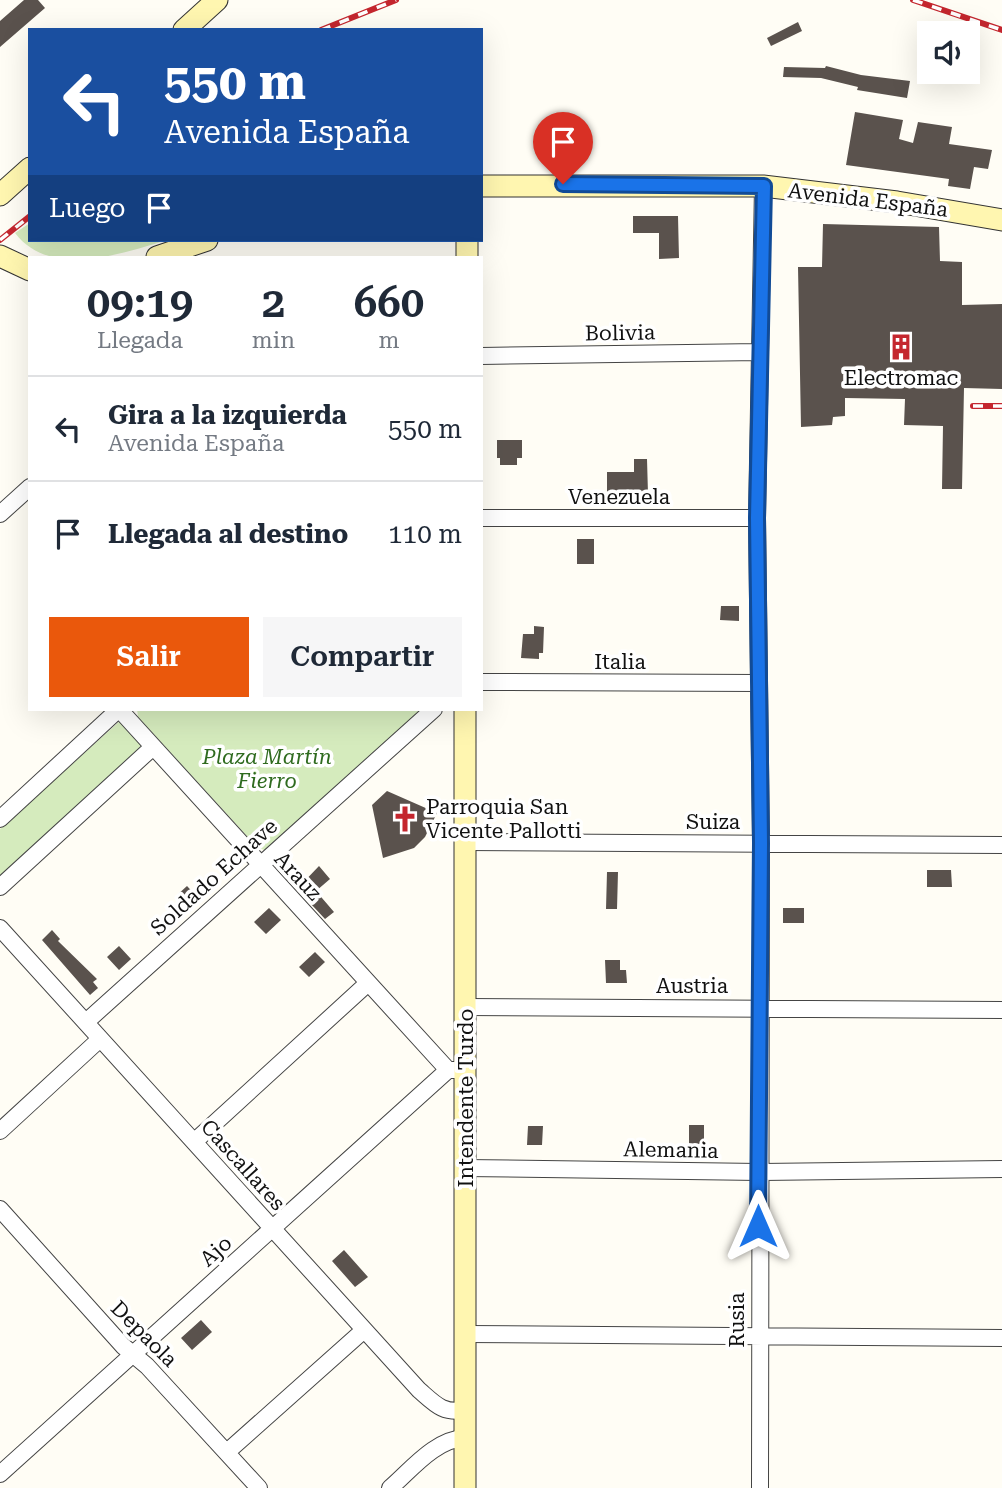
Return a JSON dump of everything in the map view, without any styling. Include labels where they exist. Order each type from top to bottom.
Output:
[{"type":"street","points":[[186,28],[208,3]]},
{"type":"street","points":[[0,195],[28,170]]},
{"type":"street","name":"Avenida España","points":[[483,186],[764,186],[897,202],[1002,220]]},
{"type":"street","name":"Rusia","points":[[760,1488],[758,1336],[761,843],[757,518],[764,186]]},
{"type":"street","points":[[161,256],[201,242]]},
{"type":"street","points":[[0,256],[28,269]]},
{"type":"street","name":"Bolivia","points":[[483,356],[759,352]]},
{"type":"street","points":[[0,514],[28,489]]},
{"type":"street","name":"Venezuela","points":[[483,518],[757,518]]},
{"type":"street","name":"Italia","points":[[483,682],[758,683]]},
{"type":"street","points":[[0,819],[117,711]]},
{"type":"street","name":"Arauz","points":[[121,711],[368,983],[456,1070]]},
{"type":"street","name":"Soldado Echave","points":[[86,1022],[432,711]]},
{"type":"street","name":"Intendente Turdo","points":[[465,711],[466,1007],[456,1070],[466,1168],[465,1488]]},
{"type":"street","points":[[0,887],[153,747]]},
{"type":"street","name":"Suiza","points":[[466,842],[1002,845]]},
{"type":"street","name":"Cascallares","points":[[0,928],[364,1330],[440,1408],[450,1412],[465,1410]]},
{"type":"street","points":[[194,1142],[368,983]]},
{"type":"street","name":"Austria","points":[[466,1007],[1002,1010]]},
{"type":"street","points":[[0,1131],[100,1039]]},
{"type":"street","name":"Ajo","points":[[0,1474],[273,1228],[456,1070]]},
{"type":"street","name":"Alemania","points":[[466,1168],[759,1172],[1002,1169]]},
{"type":"street","name":"Depaola","points":[[0,1209],[259,1488]]},
{"type":"street","points":[[227,1452],[364,1330]]},
{"type":"street","points":[[466,1334],[1002,1338]]},
{"type":"street","points":[[390,1488],[433,1450],[454,1438],[465,1438]]},
{"type":"green space","points":[[28,224],[28,242],[160,242],[108,256],[52,256],[30,247],[15,233]]},
{"type":"green space","name":"Plaza Martín Fierro","points":[[137,711],[420,711],[271,847],[264,850],[257,847],[138,717]]},
{"type":"green space","points":[[121,720],[148,750],[0,887],[0,829]]},
{"type":"building","points":[[24,0],[38,0],[45,8],[0,47],[0,21]]},
{"type":"building","points":[[798,22],[802,31],[771,46],[767,38]]},
{"type":"building","points":[[826,66],[861,75],[910,81],[907,98],[857,90],[858,87],[821,78],[783,77],[784,67]]},
{"type":"building","points":[[855,112],[903,120],[899,139],[913,143],[918,122],[952,127],[949,144],[992,150],[988,169],[974,167],[970,189],[948,186],[949,179],[846,165]]},
{"type":"building","points":[[633,216],[678,216],[679,258],[659,259],[659,233],[633,233]]},
{"type":"building","name":"Electromac","points":[[823,224],[939,227],[940,261],[962,262],[962,305],[1002,304],[1002,389],[964,388],[962,489],[942,489],[943,426],[904,425],[905,399],[845,398],[845,416],[833,417],[832,425],[801,427],[798,267],[822,267]]},
{"type":"building","points":[[497,440],[522,440],[522,458],[517,458],[517,465],[500,465],[500,458],[497,458]]},
{"type":"building","points":[[634,459],[647,459],[648,494],[607,496],[607,472],[634,472]]},
{"type":"building","points":[[577,539],[594,539],[594,564],[577,564]]},
{"type":"building","points":[[721,606],[739,606],[739,621],[720,620]]},
{"type":"building","points":[[534,626],[544,627],[543,653],[539,653],[539,659],[521,658],[523,634],[534,634]]},
{"type":"building","name":"Parroquia San Vicente Pallotti","points":[[387,791],[437,813],[425,837],[414,848],[383,858],[372,805]]},
{"type":"building","points":[[319,866],[330,879],[316,891],[334,912],[325,919],[297,889]]},
{"type":"building","points":[[927,870],[951,870],[952,887],[927,887]]},
{"type":"building","points":[[607,872],[618,872],[617,909],[606,909]]},
{"type":"building","points":[[187,886],[201,901],[190,912],[176,896]]},
{"type":"building","points":[[269,908],[281,920],[266,934],[254,922]]},
{"type":"building","points":[[783,908],[804,908],[804,923],[783,923]]},
{"type":"building","points":[[52,930],[60,939],[58,941],[97,979],[93,982],[98,988],[90,995],[42,940]]},
{"type":"building","points":[[119,946],[131,959],[119,970],[107,957]]},
{"type":"building","points":[[315,952],[325,962],[309,977],[299,967]]},
{"type":"building","points":[[605,960],[620,960],[620,970],[626,970],[627,983],[606,983]]},
{"type":"building","points":[[689,1125],[704,1125],[704,1149],[689,1149]]},
{"type":"building","points":[[528,1126],[543,1126],[542,1145],[527,1145]]},
{"type":"building","points":[[344,1250],[368,1277],[355,1287],[332,1261]]},
{"type":"building","points":[[201,1320],[212,1332],[192,1350],[181,1338]]},
{"type":"railway","points":[[326,28],[396,0]]},
{"type":"railway","points":[[913,0],[1002,30]]},
{"type":"railway","points":[[0,240],[28,218]]},
{"type":"railway","points":[[973,406],[1002,406]]},
{"type":"place","name":"Electromac","points":[[901,347]]},
{"type":"place","name":"Parroquia San Vicente Pallotti","points":[[405,819]]},
{"type":"route","points":[[563,184],[764,186],[757,518],[761,843],[758,1226]]}]
